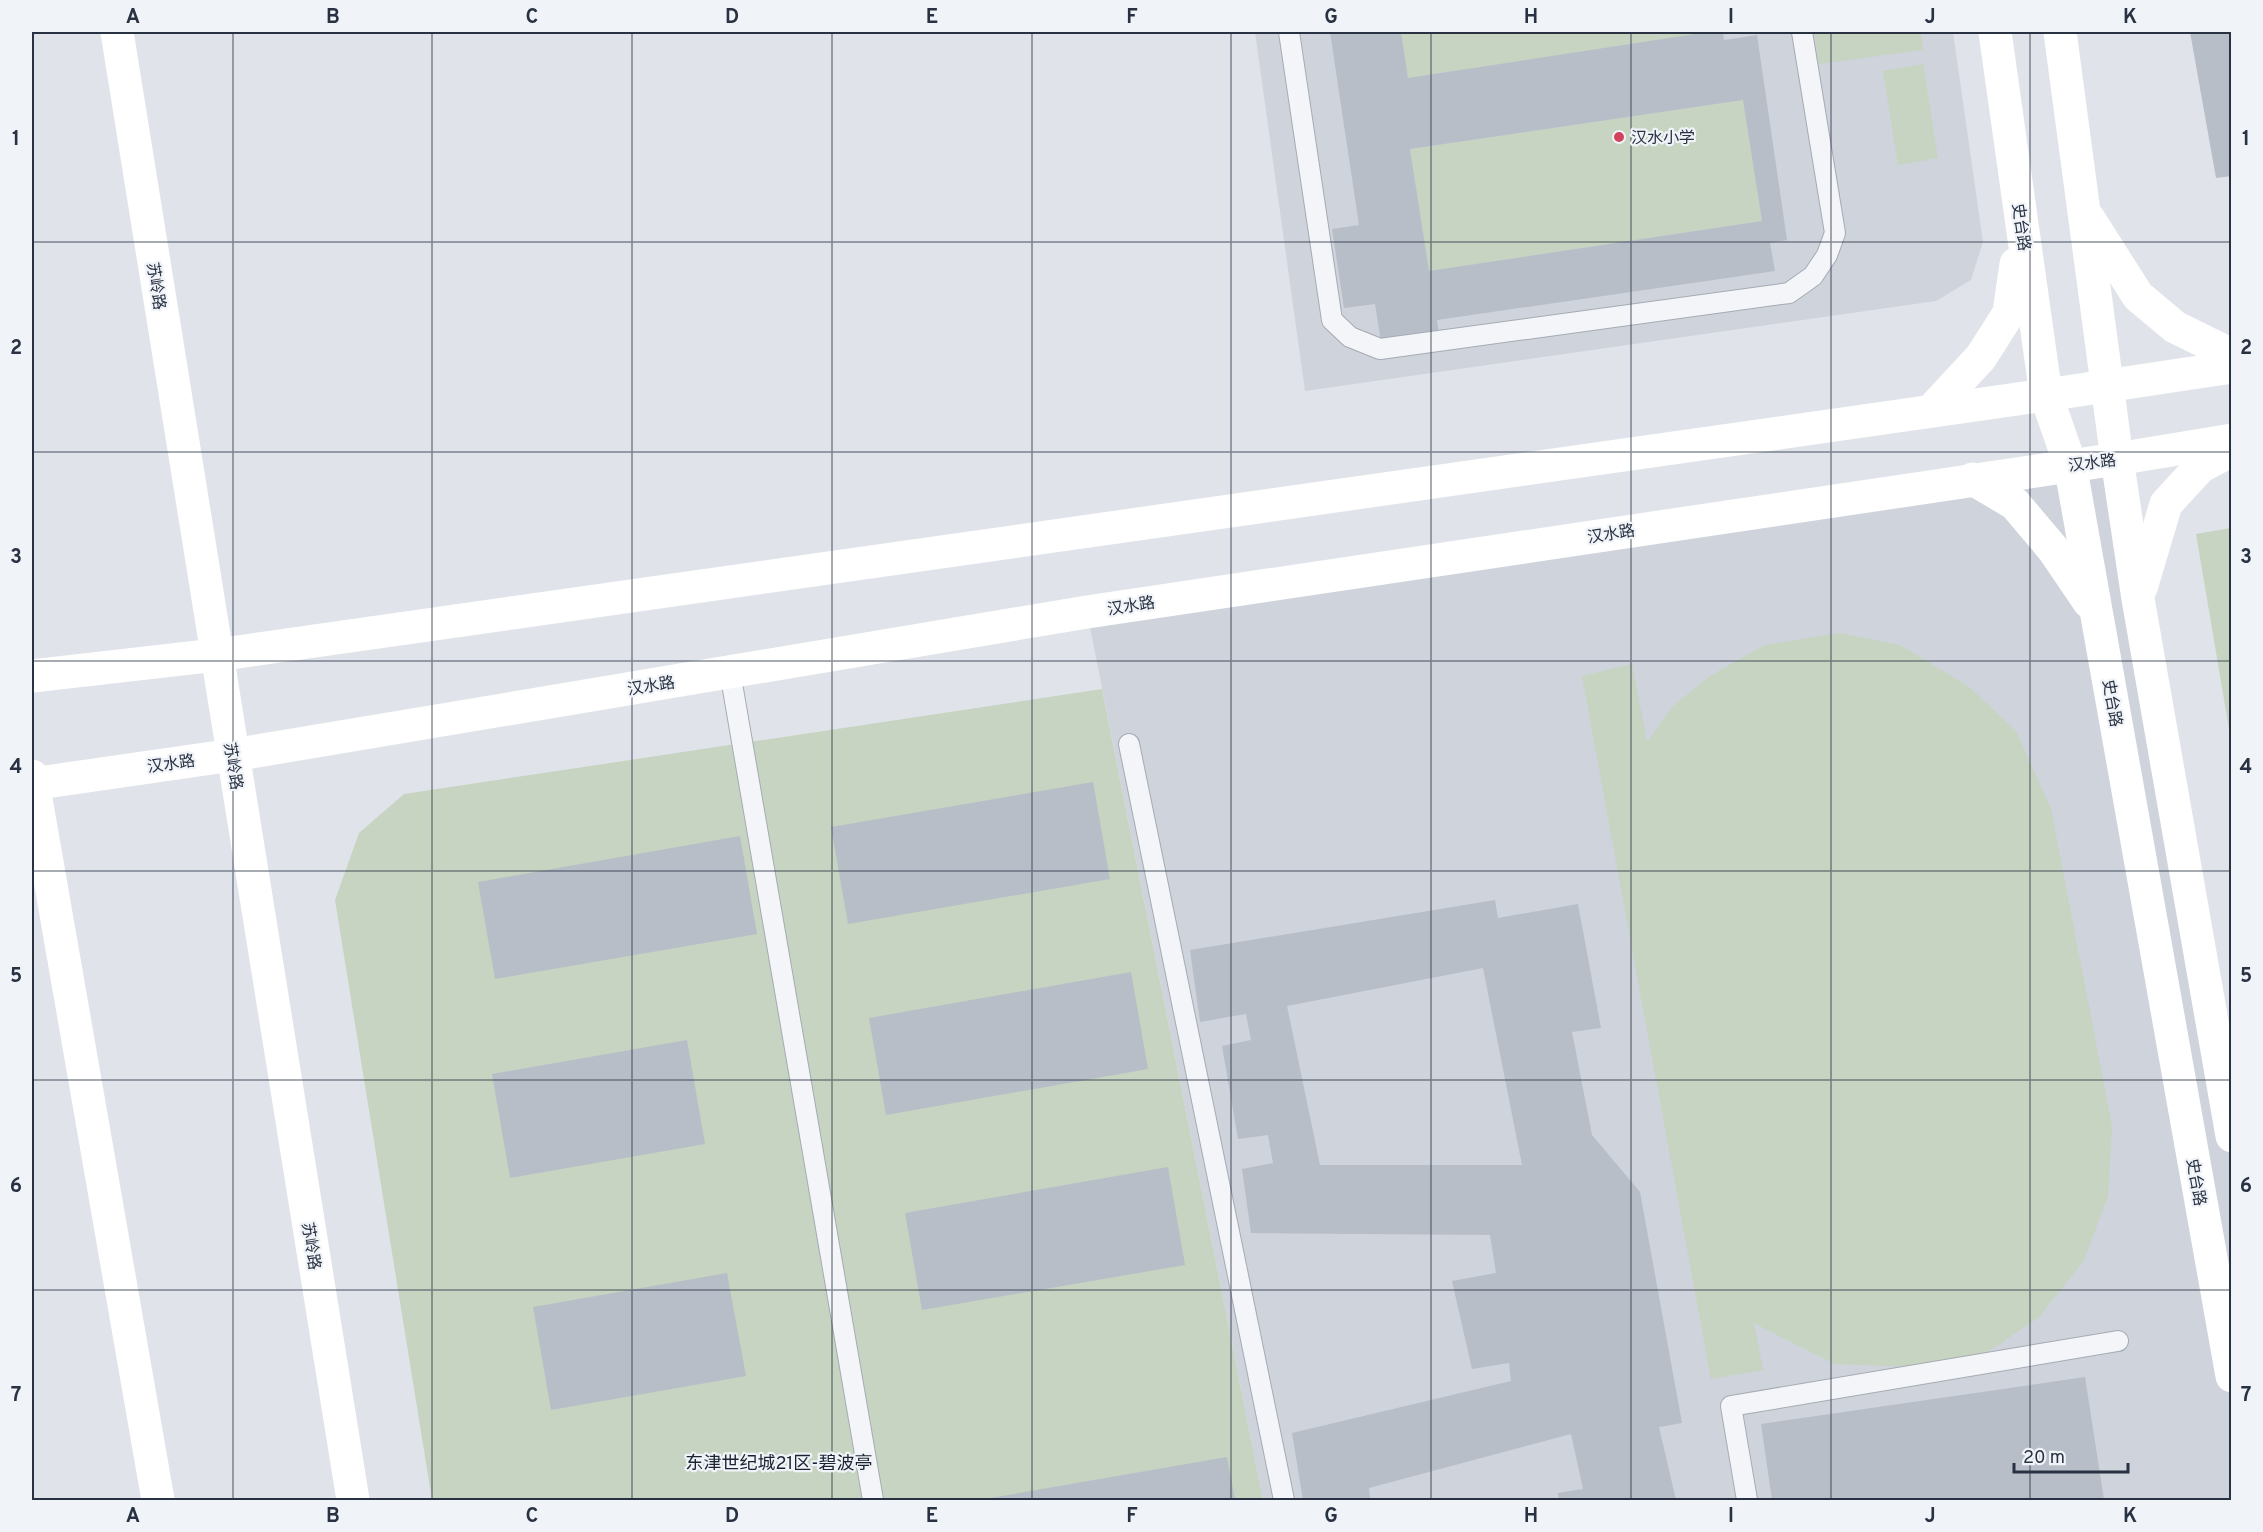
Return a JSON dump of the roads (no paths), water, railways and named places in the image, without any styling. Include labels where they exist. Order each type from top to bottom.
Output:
[{"type":"main road","name":"苏岭路","points":[[117,32],[353,1500]]},
{"type":"main road","name":"史台路","points":[[1995,32],[2046,396],[2070,464],[2232,1376]]},
{"type":"main road","points":[[2060,32],[2107,387],[2138,599],[2232,1136]]},
{"type":"main road","points":[[2084,211],[2138,296],[2175,327],[2232,355]]},
{"type":"main road","points":[[1931,411],[1982,357],[2009,313],[2022,223]]},
{"type":"main road","points":[[32,676],[216,655],[2046,396],[2232,367]]},
{"type":"main road","name":"汉水路","points":[[32,781],[232,754],[1087,612],[2232,440]]},
{"type":"main road","points":[[2138,599],[2166,504],[2200,467],[2232,450]]},
{"type":"main road","points":[[1973,479],[2015,504],[2054,549],[2096,612]]},
{"type":"main road","points":[[32,781],[158,1500]]},
{"type":"lane","points":[[1290,32],[1332,320],[1350,338],[1380,349],[1789,293],[1813,276],[1827,255],[1835,233],[1802,32]]},
{"type":"lane","points":[[730,672],[873,1500]]},
{"type":"lane","points":[[1129,744],[1284,1500]]},
{"type":"lane","points":[[1747,1500],[1731,1406],[2118,1341]]},
{"type":"place","name":"汉水小学","points":[[1619,137]]},
{"type":"district","name":"东津世纪城21区-碧波亭","points":[[779,1463]]}]
